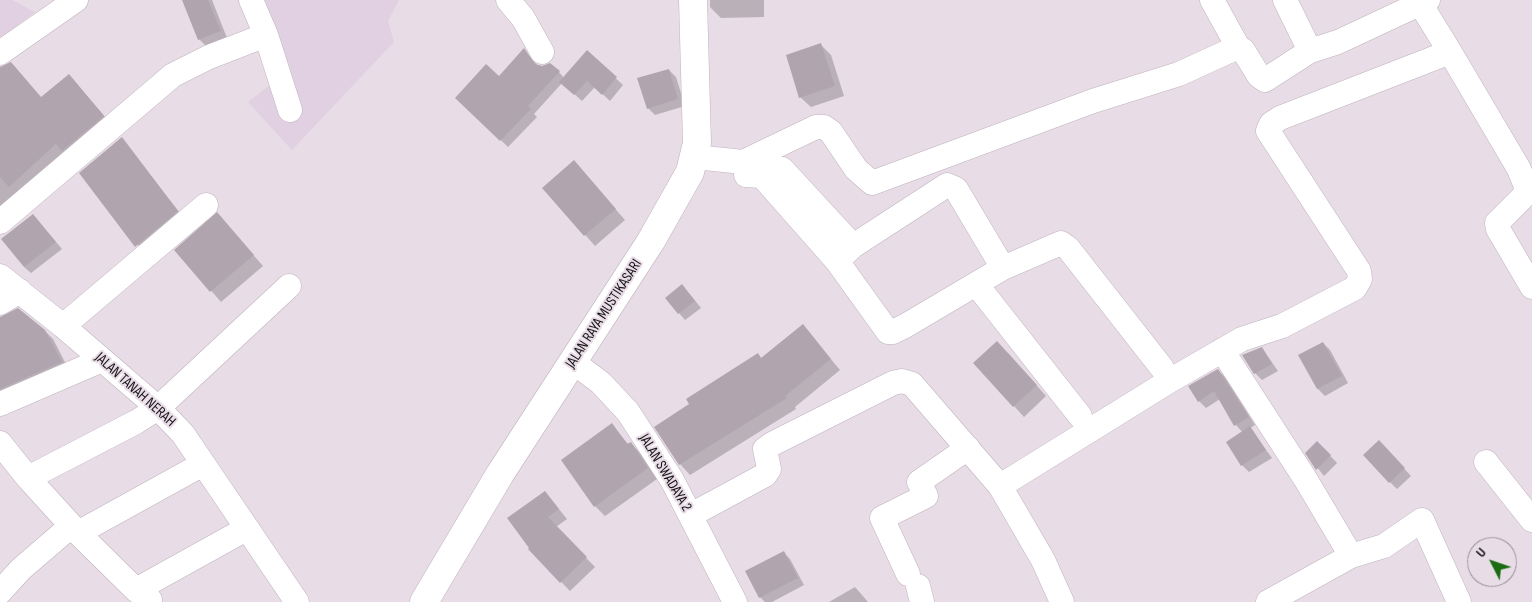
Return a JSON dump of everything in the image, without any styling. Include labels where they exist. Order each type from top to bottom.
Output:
[{"type":"main road","name":"JALAN RAYA MUSTIKASARI","points":[[424,602],[500,474],[651,241],[693,164],[697,97],[693,0]]},
{"type":"street","points":[[0,53],[76,0]]},
{"type":"street","points":[[251,0],[266,35],[290,110]]},
{"type":"street","points":[[508,0],[523,18],[542,52]]},
{"type":"street","points":[[1212,0],[1238,47],[1265,80],[1310,51],[1338,42],[1422,1],[1450,52],[1527,174],[1527,192],[1497,223],[1498,229],[1532,288]]},
{"type":"street","points":[[1286,0],[1310,51]]},
{"type":"street","points":[[0,222],[173,75],[209,57],[266,35]]},
{"type":"street","points":[[693,164],[743,162],[816,127],[824,127],[831,132],[856,169],[872,183],[1093,101],[1179,74],[1238,47]]},
{"type":"street","points":[[1000,486],[1222,350],[1242,339],[1282,326],[1351,292],[1360,279],[1359,271],[1268,131],[1271,124],[1280,118],[1450,52]]},
{"type":"street","points":[[693,164],[762,176],[845,253],[876,317],[890,332],[1003,268],[1058,243],[1064,244],[1162,368]]},
{"type":"street","points":[[845,253],[947,185],[956,189],[1003,268]]},
{"type":"street","points":[[63,326],[206,204]]},
{"type":"street","name":"JALAN TANAH NERAH","points":[[0,276],[63,326],[158,408],[183,434],[297,602]]},
{"type":"street","points":[[976,284],[1080,416]]},
{"type":"street","points":[[28,478],[136,422],[158,408],[289,286]]},
{"type":"street","points":[[0,303],[20,291]]},
{"type":"street","points":[[1222,350],[1306,480],[1351,556]]},
{"type":"street","points":[[0,404],[102,360]]},
{"type":"street","name":"JALAN SWADAYA 2","points":[[572,362],[601,383],[628,412],[672,480],[735,602]]},
{"type":"street","points":[[690,515],[765,475],[769,469],[765,449],[772,444],[893,383],[902,381],[912,384],[1000,486],[1043,560],[1062,602]]},
{"type":"street","points":[[0,443],[28,478],[75,530],[143,595],[246,529]]},
{"type":"street","points":[[916,587],[882,518],[926,496],[919,482],[968,448]]},
{"type":"street","points":[[1486,462],[1532,520]]},
{"type":"street","points":[[0,592],[21,569],[75,530],[203,464]]},
{"type":"street","points":[[1277,600],[1351,556],[1384,546],[1422,520],[1459,602]]},
{"type":"shaded area","points":[[0,0],[12,0],[35,12],[0,39]]},
{"type":"shaded area","points":[[261,0],[399,0],[388,21],[394,42],[292,150],[248,102],[279,78]]},
{"type":"building","points":[[182,0],[208,0],[221,31],[198,40]]},
{"type":"building","points":[[821,43],[835,86],[799,98],[786,55]]},
{"type":"building","points":[[524,48],[535,64],[542,66],[550,63],[560,71],[528,106],[531,109],[500,141],[455,98],[486,64],[499,76]]},
{"type":"building","points":[[587,50],[617,77],[602,95],[587,81],[574,95],[559,82]]},
{"type":"building","points":[[11,62],[41,97],[69,74],[104,116],[62,151],[56,144],[9,187],[0,177],[0,67]]},
{"type":"building","points":[[669,69],[678,99],[647,109],[637,78]]},
{"type":"building","points":[[122,137],[178,211],[135,247],[79,173]]},
{"type":"building","points":[[574,160],[616,209],[584,236],[542,188]]},
{"type":"building","points":[[217,212],[254,255],[210,292],[174,250]]},
{"type":"building","points":[[33,214],[56,242],[24,267],[1,239]]},
{"type":"building","points":[[682,284],[695,301],[678,314],[665,298]]},
{"type":"building","points":[[18,308],[45,330],[62,362],[0,389],[0,317]]},
{"type":"building","points":[[803,324],[831,359],[785,396],[787,398],[679,465],[654,427],[689,404],[686,399],[758,353],[761,358]]},
{"type":"building","points":[[997,341],[1037,385],[1013,407],[973,363]]},
{"type":"building","points":[[1323,342],[1342,376],[1317,389],[1298,355]]},
{"type":"building","points":[[1262,347],[1272,364],[1254,374],[1242,355]]},
{"type":"building","points":[[1218,369],[1249,417],[1234,426],[1214,391],[1198,402],[1188,386]]},
{"type":"building","points":[[612,423],[627,444],[631,442],[648,468],[594,507],[561,460]]},
{"type":"building","points":[[1250,426],[1266,450],[1241,466],[1226,442]]},
{"type":"building","points":[[1379,440],[1405,468],[1389,483],[1363,455]]},
{"type":"building","points":[[1317,441],[1331,455],[1316,470],[1305,453]]},
{"type":"building","points":[[545,491],[559,509],[548,517],[587,557],[560,583],[528,549],[507,518]]},
{"type":"building","points":[[784,551],[798,578],[759,598],[745,571]]}]
